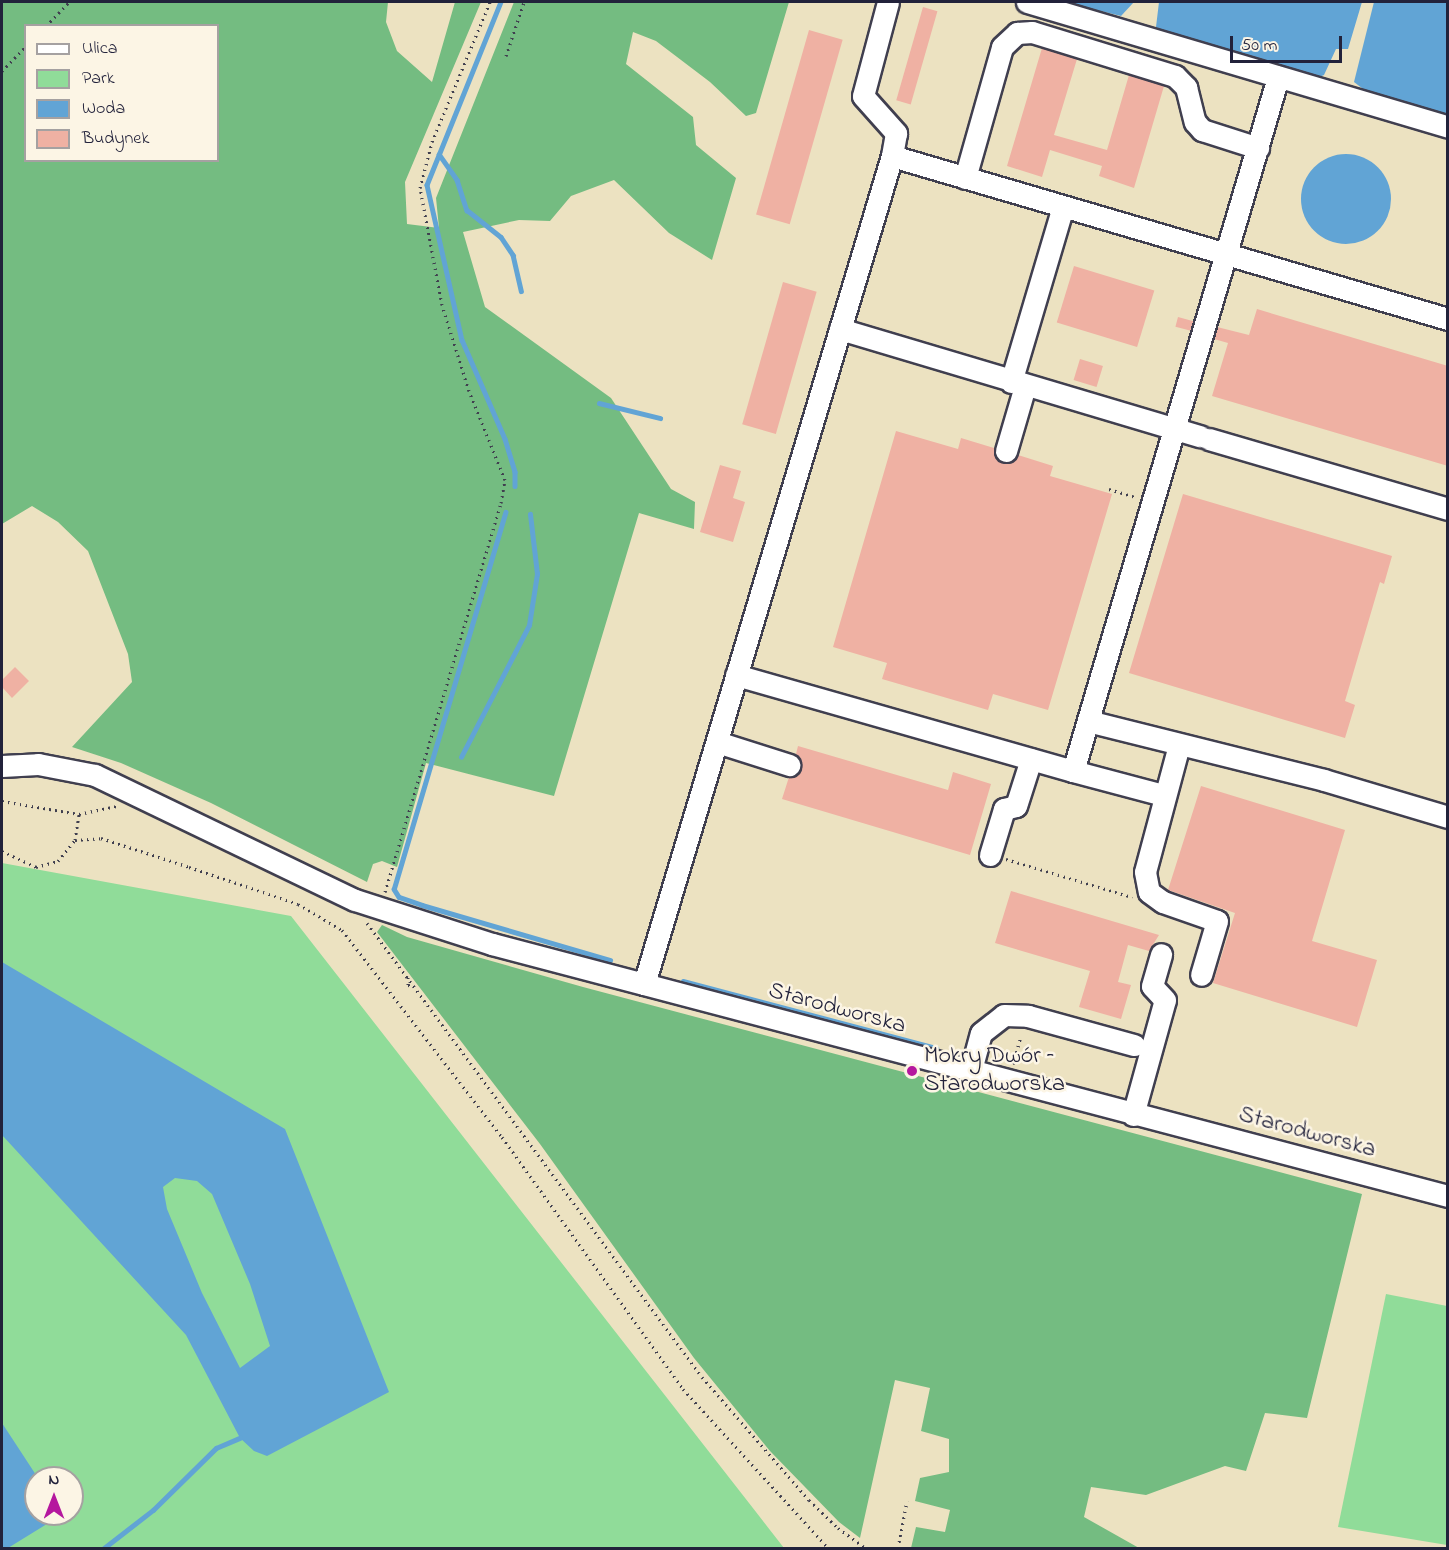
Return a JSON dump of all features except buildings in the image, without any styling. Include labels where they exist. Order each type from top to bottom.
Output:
[{"type":"street","points":[[644,984],[892,156],[897,133],[862,96],[888,2]]},
{"type":"street","points":[[1027,2],[1448,127]]},
{"type":"street","points":[[965,178],[1002,47],[1017,33],[1032,32],[1175,76],[1186,87],[1195,122],[1202,130],[1258,148]]},
{"type":"street","points":[[1073,771],[1278,77]]},
{"type":"street","points":[[892,156],[1448,319]]},
{"type":"street","points":[[1006,450],[1018,384],[1063,207]]},
{"type":"street","points":[[840,329],[1018,384],[1448,509]]},
{"type":"street","points":[[736,675],[1163,795]]},
{"type":"street","points":[[1088,721],[1179,746],[1324,780],[1448,817]]},
{"type":"street","points":[[717,742],[789,765]]},
{"type":"street","points":[[1179,746],[1163,795],[1145,872],[1149,892],[1163,902],[1217,921],[1201,975]]},
{"type":"street","points":[[990,855],[1004,809],[1016,806],[1031,759]]},
{"type":"street","name":"Starodworska","points":[[5,761],[61,766],[95,775],[355,900],[492,944],[1133,1115],[1448,1196]]},
{"type":"street","points":[[1133,1115],[1165,1000],[1152,986],[1161,954]]},
{"type":"street","points":[[971,1070],[981,1033],[1004,1015],[1022,1014],[1134,1046]]},
{"type":"path","points":[[48,24],[69,2]]},
{"type":"path","points":[[382,909],[400,835],[501,503],[505,480],[469,391],[445,315],[420,188],[426,165],[490,2]]},
{"type":"path","points":[[506,56],[524,2]]},
{"type":"path","points":[[2,72],[24,48]]},
{"type":"path","points":[[1110,489],[1153,502]]},
{"type":"path","points":[[2,801],[79,814],[124,806]]},
{"type":"path","points":[[2,852],[25,865],[49,866],[64,856],[75,840],[79,814]]},
{"type":"path","points":[[75,840],[101,838],[189,867],[298,904],[342,930],[502,1137],[684,1389],[828,1548]]},
{"type":"path","points":[[990,855],[1139,899],[1149,892]]},
{"type":"path","points":[[355,900],[359,912],[702,1377],[809,1500],[838,1528],[866,1548]]},
{"type":"path","points":[[408,977],[408,985],[415,986]]},
{"type":"path","points":[[1015,1058],[1020,1039]]},
{"type":"path","points":[[898,1548],[907,1501]]},
{"type":"green space","points":[[2,2],[388,2],[386,22],[397,51],[432,82],[455,2],[481,2],[405,182],[407,224],[439,228],[436,198],[514,2],[789,2],[756,113],[746,116],[710,82],[656,41],[633,32],[626,64],[693,117],[696,145],[736,178],[712,260],[669,233],[614,180],[571,196],[550,221],[519,220],[463,232],[485,307],[611,398],[671,489],[695,502],[694,529],[639,513],[554,796],[426,763],[397,867],[382,861],[373,864],[367,882],[211,803],[121,763],[72,747],[132,682],[128,654],[88,551],[58,522],[32,506],[2,524]]},
{"type":"green space","points":[[2,863],[291,916],[784,1548],[2,1548]]},
{"type":"green space","points":[[382,925],[407,937],[583,987],[1362,1194],[1307,1418],[1265,1413],[1246,1471],[1225,1466],[1146,1495],[1091,1487],[1084,1517],[1139,1548],[911,1548],[916,1527],[945,1532],[950,1510],[915,1501],[920,1478],[949,1472],[949,1439],[921,1431],[930,1388],[895,1380],[860,1538],[839,1522],[770,1451],[694,1358],[540,1144],[377,932]]},
{"type":"green space","points":[[1386,1294],[1447,1306],[1447,1545],[1338,1527]]},
{"type":"water","points":[[1064,2],[1134,2],[1121,16]]},
{"type":"water","points":[[1159,2],[1362,2],[1348,49],[1336,49],[1324,75],[1317,78],[1168,34],[1156,27]]},
{"type":"water","points":[[1374,2],[1447,2],[1447,116],[1367,92],[1354,82]]},
{"type":"water","points":[[1346,154],[1363,158],[1378,167],[1387,182],[1391,199],[1387,216],[1378,231],[1363,240],[1346,244],[1329,240],[1314,231],[1305,216],[1301,199],[1305,182],[1314,167],[1329,158]]},
{"type":"water","points":[[2,962],[285,1129],[389,1392],[267,1456],[254,1451],[240,1438],[186,1335],[2,1135]],"holes":[[[175,1178],[197,1181],[212,1194],[250,1284],[270,1346],[240,1368],[202,1293],[167,1209],[163,1187]]]},
{"type":"water","points":[[2,1423],[30,1466],[24,1466],[24,1526],[44,1526],[8,1548],[2,1548]]},
{"type":"waterway","points":[[501,2],[427,185],[462,340],[505,439],[515,472],[515,486]]},
{"type":"waterway","points":[[439,154],[457,180],[467,210],[501,237],[513,255],[521,291]]},
{"type":"waterway","points":[[599,403],[660,418]]},
{"type":"waterway","points":[[506,512],[394,889],[399,897],[422,905],[610,960]]},
{"type":"waterway","points":[[461,757],[529,625],[537,574],[530,514]]},
{"type":"waterway","points":[[683,981],[936,1048]]},
{"type":"waterway","points":[[104,1548],[153,1510],[216,1448],[240,1438]]},
{"type":"place","name":"Mokry Dwór – Starodworska","points":[[912,1071]]}]
